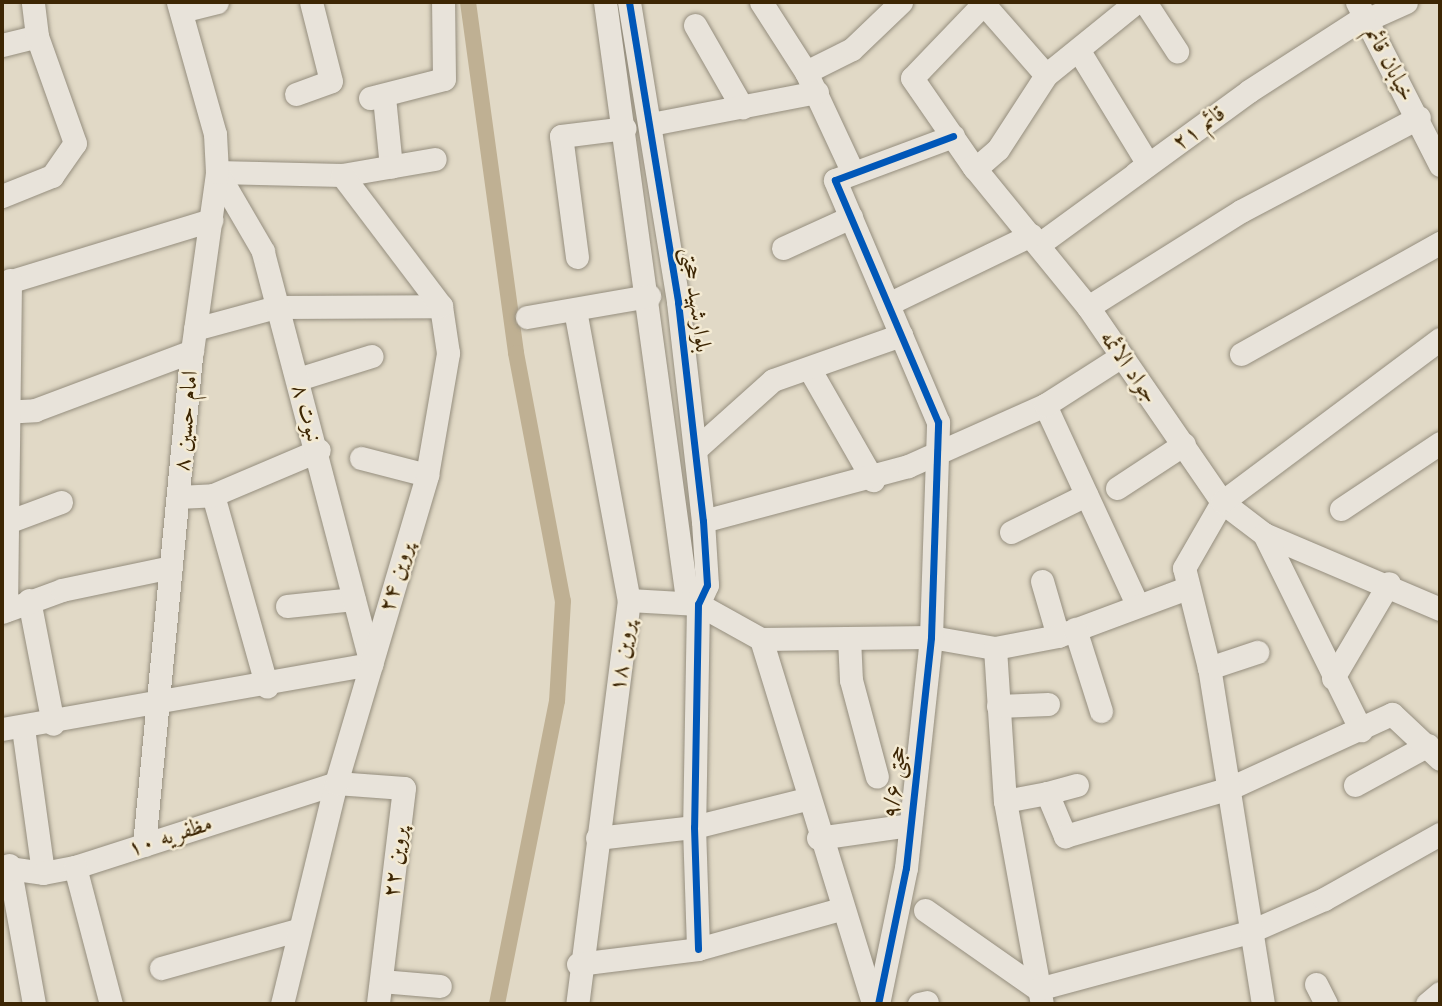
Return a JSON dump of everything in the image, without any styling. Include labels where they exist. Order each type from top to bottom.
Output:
[{"type":"street","points":[[2,195],[52,176],[75,143],[37,36],[33,2]]},
{"type":"street","points":[[179,6],[217,2]]},
{"type":"street","points":[[296,94],[331,80],[311,2]]},
{"type":"street","points":[[391,167],[377,98],[444,79],[443,2]]},
{"type":"street","name":"بلوارشهید حجتی","points":[[605,2],[649,296],[686,592],[698,604],[707,585],[696,449],[651,124],[629,2]]},
{"type":"street","points":[[761,2],[812,82],[853,173],[953,136]]},
{"type":"street","points":[[651,124],[741,107],[812,82],[852,49],[901,2]]},
{"type":"street","points":[[983,2],[1046,75]]},
{"type":"street","name":"جواد الائمه","points":[[983,2],[912,75],[975,169],[1088,307],[1222,502],[1264,534]]},
{"type":"street","name":"قائم ۲۱","points":[[888,304],[1034,240],[1148,164],[1362,13],[1406,2]]},
{"type":"street","points":[[975,169],[998,149],[1046,75],[1079,51],[1130,4],[1177,51]]},
{"type":"street","name":"امام حسین ۸","points":[[144,845],[194,340],[217,172],[215,134],[179,6]]},
{"type":"street","name":"خیابان قائم","points":[[1362,13],[1428,122],[1440,165]]},
{"type":"street","points":[[695,25],[741,107]]},
{"type":"street","points":[[2,45],[37,36]]},
{"type":"street","points":[[1079,51],[1148,164]]},
{"type":"street","points":[[1088,307],[1241,211],[1428,122]]},
{"type":"street","points":[[577,257],[561,136],[625,128]]},
{"type":"street","points":[[217,172],[342,176],[435,159]]},
{"type":"street","name":"نبوت ۸","points":[[217,172],[263,251],[276,307],[318,450],[370,664]]},
{"type":"street","name":"حجتی ۹/۶","points":[[853,173],[835,180],[938,422],[931,637],[906,868],[876,1004]]},
{"type":"street","name":"پروین ۲۴","points":[[282,1004],[297,930],[336,783],[426,475],[448,354],[440,306],[342,176]]},
{"type":"street","points":[[783,248],[851,217]]},
{"type":"street","points":[[171,567],[29,600],[4,611],[6,282],[101,250],[211,220]]},
{"type":"street","points":[[1241,354],[1440,243]]},
{"type":"street","points":[[527,317],[649,296]]},
{"type":"street","points":[[7,411],[35,410],[110,382],[194,340],[276,307],[440,306]]},
{"type":"street","name":"پروین ۱۸","points":[[575,310],[629,600],[579,964],[577,1004]]},
{"type":"street","points":[[696,449],[773,380],[810,370],[901,335]]},
{"type":"street","points":[[1263,1004],[1209,668],[1184,568],[1222,502],[1440,339]]},
{"type":"street","points":[[298,379],[372,356]]},
{"type":"street","points":[[703,522],[873,480],[1045,405],[1120,357]]},
{"type":"street","points":[[810,370],[873,480]]},
{"type":"street","points":[[1045,405],[1138,606]]},
{"type":"street","points":[[1341,509],[1440,443]]},
{"type":"street","points":[[1117,488],[1184,444]]},
{"type":"street","points":[[178,497],[214,495],[318,450]]},
{"type":"street","points":[[361,458],[426,475]]},
{"type":"street","points":[[214,495],[267,687]]},
{"type":"street","points":[[1011,532],[1086,495]]},
{"type":"street","points":[[5,523],[61,502]]},
{"type":"street","points":[[1264,534],[1437,602]]},
{"type":"street","points":[[1264,534],[1361,730]]},
{"type":"street","points":[[1042,581],[1101,711]]},
{"type":"street","points":[[1334,678],[1390,583]]},
{"type":"street","points":[[629,600],[698,604],[761,639],[931,637],[995,648],[1067,632],[1187,588]]},
{"type":"street","points":[[287,606],[354,599]]},
{"type":"street","points":[[29,600],[53,724]]},
{"type":"street","points":[[698,604],[694,827],[698,949]]},
{"type":"street","points":[[849,638],[850,680],[877,777]]},
{"type":"street","points":[[761,639],[840,909],[876,1004]]},
{"type":"street","points":[[995,648],[1005,801],[1040,997]]},
{"type":"street","points":[[1209,668],[1257,652]]},
{"type":"street","points":[[43,873],[12,728],[53,724],[267,687],[370,664]]},
{"type":"street","points":[[998,706],[1048,704]]},
{"type":"street","points":[[1047,793],[1065,836],[1230,788],[1361,730],[1392,713],[1434,752],[1355,785]]},
{"type":"street","name":"مظفریه ۱۰","points":[[5,866],[43,873],[75,867],[336,783]]},
{"type":"street","name":"پروین ۲۲","points":[[336,783],[404,788],[378,1004]]},
{"type":"street","points":[[1005,801],[1077,785]]},
{"type":"street","points":[[597,838],[694,827],[806,799]]},
{"type":"street","points":[[818,838],[909,825]]},
{"type":"street","points":[[1040,997],[1250,932],[1324,899],[1440,834]]},
{"type":"street","points":[[5,866],[32,1004]]},
{"type":"street","points":[[75,867],[111,1004]]},
{"type":"street","points":[[906,868],[925,910],[1040,997]]},
{"type":"street","points":[[579,964],[698,949],[840,909]]},
{"type":"street","points":[[894,931],[925,910]]},
{"type":"street","points":[[161,968],[297,930]]},
{"type":"street","points":[[381,981],[440,986]]},
{"type":"street","points":[[1427,1004],[1440,993]]},
{"type":"waterway","points":[[468,2],[516,353],[563,601],[557,701],[497,1004]]},
{"type":"cycle path","points":[[629,2],[678,302],[703,521],[707,585],[698,604],[694,827],[698,949]]},
{"type":"cycle path","points":[[878,1004],[906,868],[931,637],[938,422],[835,180],[953,136]]}]
